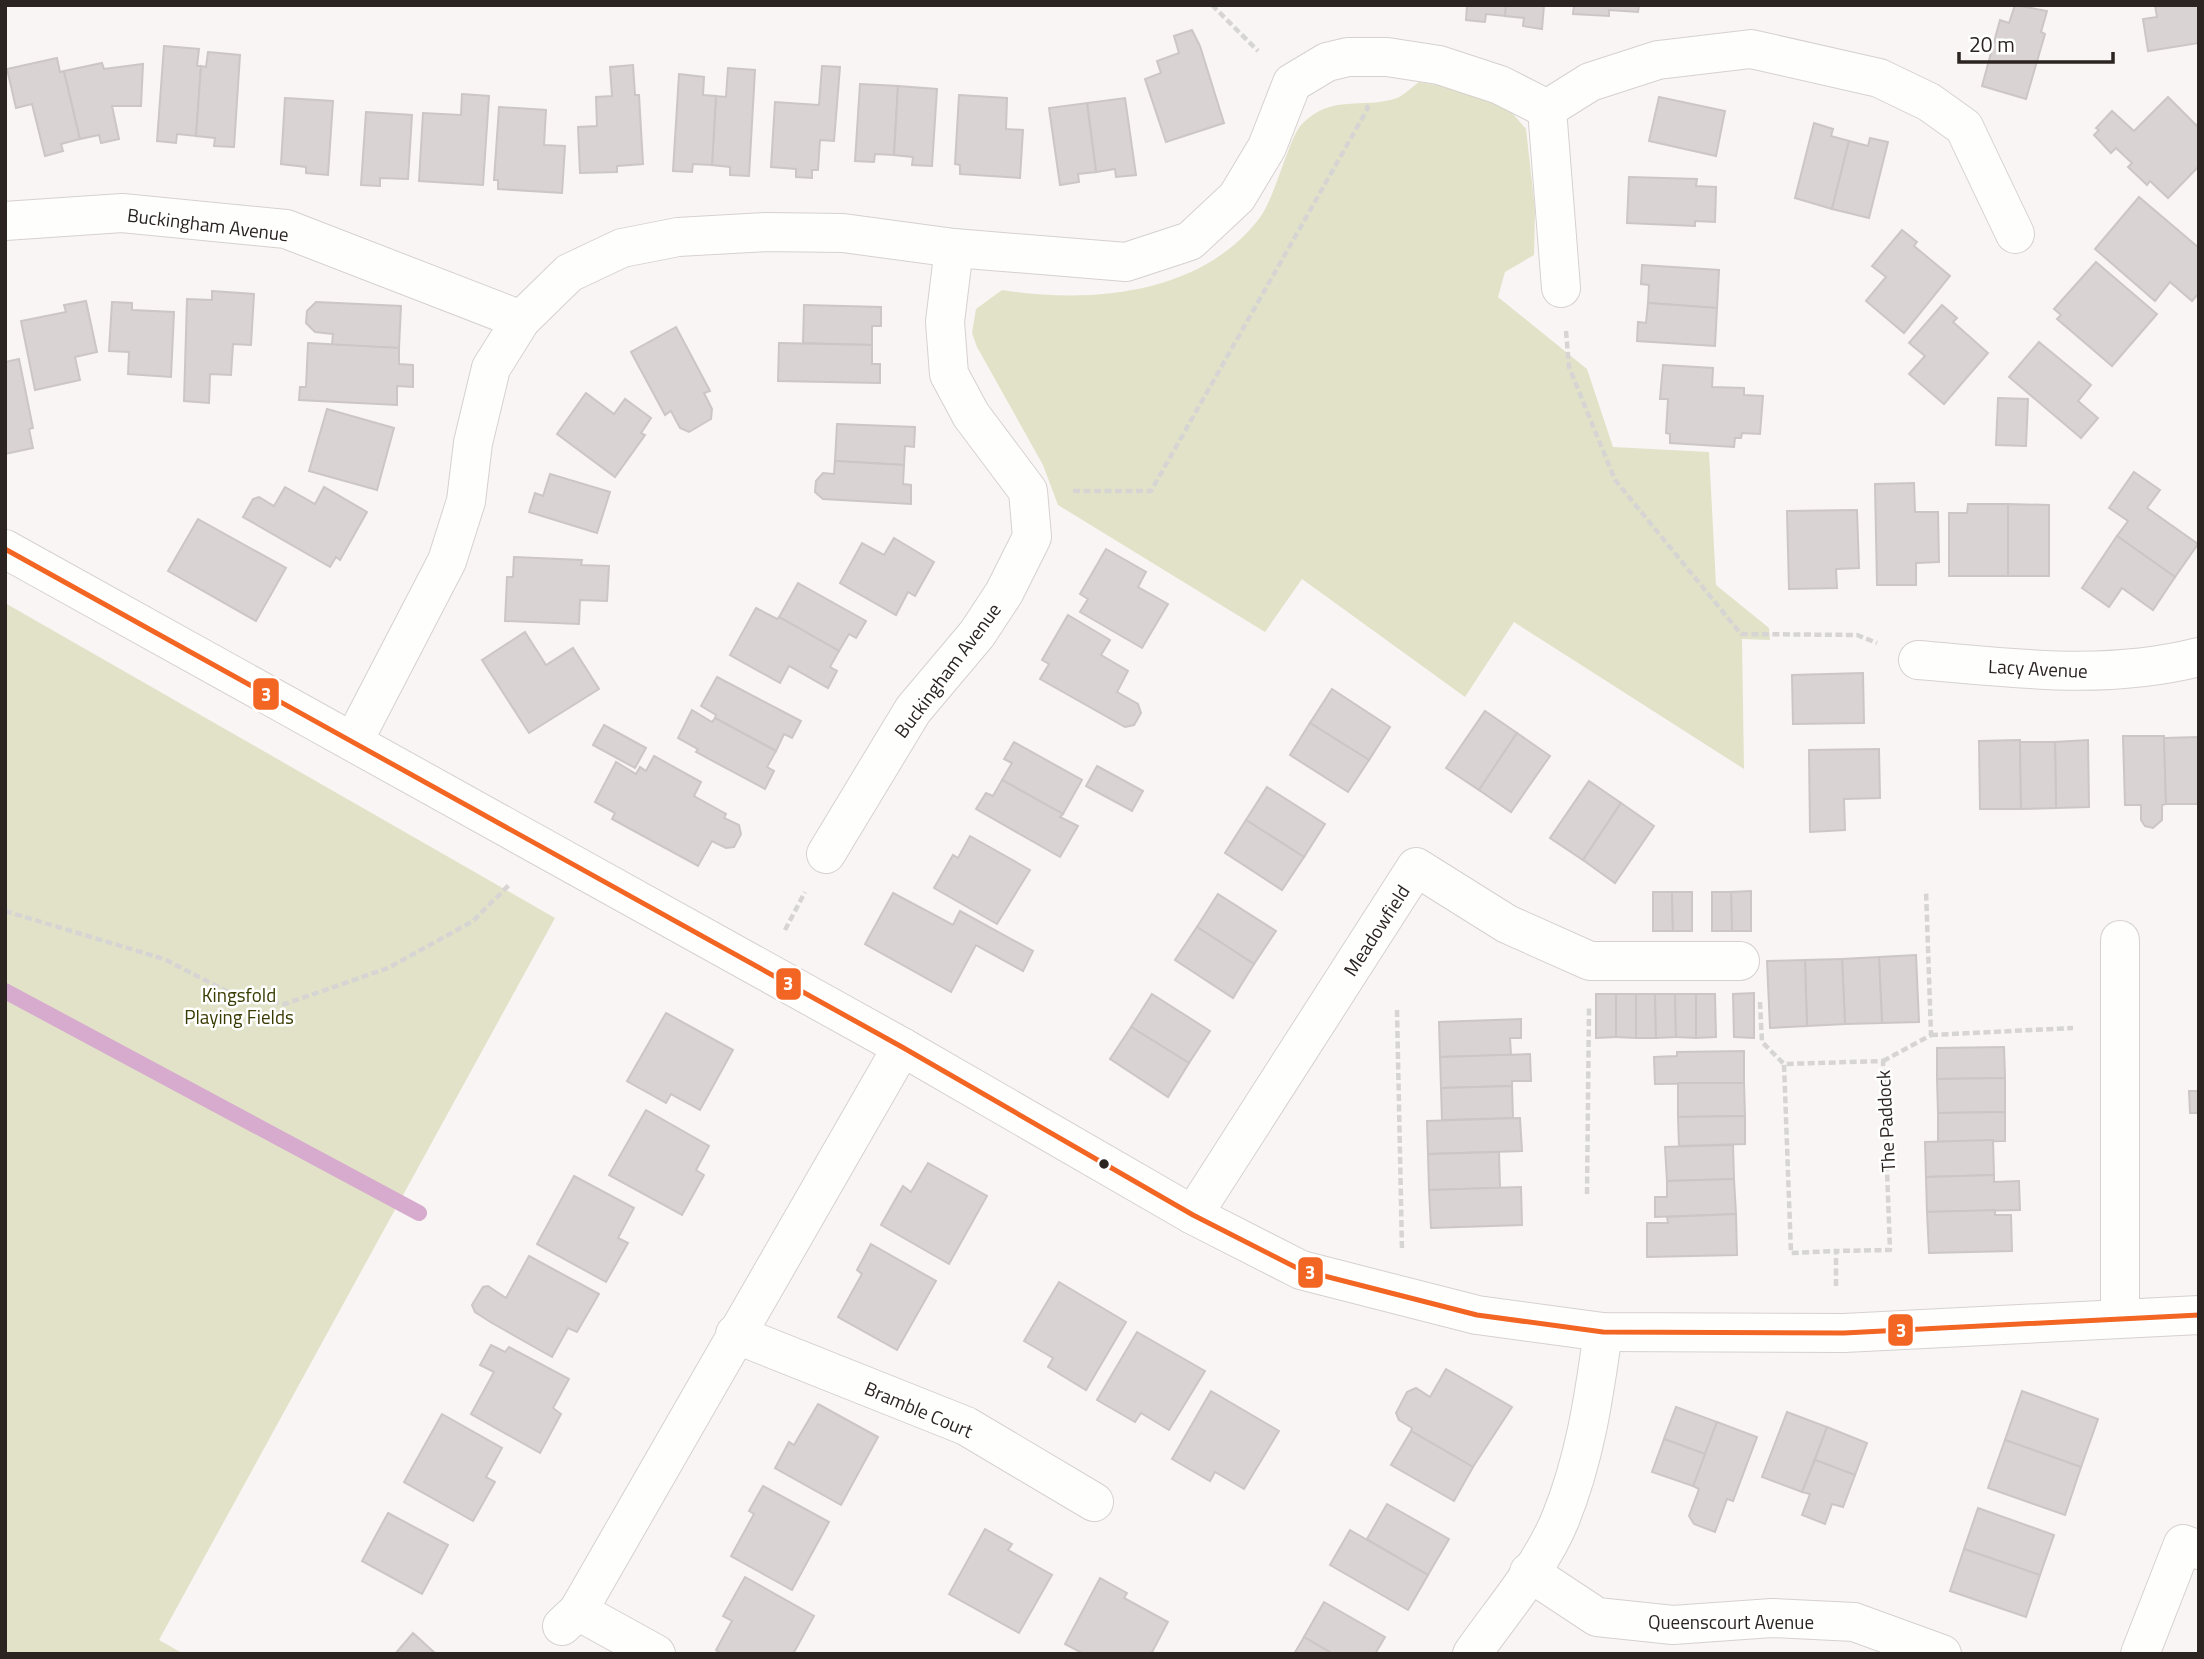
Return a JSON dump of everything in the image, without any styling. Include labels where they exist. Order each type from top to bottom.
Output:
[{"type":"street","points":[[1547,108],[1590,82],[1658,60],[1751,49],[1879,78],[1929,102],[1964,127],[2015,234]]},
{"type":"street","points":[[353,743],[447,561],[466,501],[473,443],[491,368],[521,320],[569,273],[622,248],[678,237],[766,232],[843,233],[954,248],[1126,262],[1190,241],[1237,197],[1268,147],[1292,83],[1327,62],[1348,57],[1387,57],[1439,65],[1500,85],[1547,108]]},
{"type":"street","points":[[1547,108],[1561,288]]},
{"type":"street","name":"Buckingham Avenue","points":[[5,221],[122,213],[286,229],[521,320]]},
{"type":"street","points":[[954,248],[946,322],[949,374],[971,415],[1028,491]]},
{"type":"street","name":"Buckingham Avenue","points":[[825,854],[913,710],[977,634],[1004,593],[1032,537],[1028,491]]},
{"type":"street","points":[[5,549],[902,1047],[1193,1215],[1301,1270],[1477,1315],[1603,1332],[1835,1333],[2199,1315]]},
{"type":"street","name":"Lacy Avenue","points":[[1918,660],[2076,673],[2164,665],[2199,657]]},
{"type":"street","name":"Meadowfield","points":[[1193,1215],[1416,867],[1507,924],[1590,961],[1740,961]]},
{"type":"street","points":[[2120,940],[2120,1318]]},
{"type":"street","points":[[656,1654],[570,1618],[902,1047]]},
{"type":"street","points":[[1472,1654],[1529,1572],[1560,1521],[1589,1432],[1603,1332]]},
{"type":"street","name":"Bramble Court","points":[[736,1334],[966,1426],[1094,1502]]},
{"type":"street","points":[[2140,1654],[2183,1544],[2199,1550]]},
{"type":"street","name":"Queenscourt Avenue","points":[[1529,1572],[1597,1617],[1673,1625],[1772,1618],[1854,1622],[1942,1654]]},
{"type":"path","points":[[1212,5],[1292,83]]},
{"type":"path","points":[[1028,491],[1151,491],[1368,108],[1327,62]]},
{"type":"path","points":[[1561,288],[1569,367],[1615,480],[1741,635],[1857,635],[1918,660]]},
{"type":"path","points":[[5,911],[164,959],[238,997],[285,1004],[388,968],[473,921],[543,849]]},
{"type":"path","points":[[764,970],[825,854]]},
{"type":"path","points":[[1926,890],[1931,1035]]},
{"type":"path","points":[[1587,1194],[1590,961]]},
{"type":"path","points":[[1740,961],[1758,968],[1762,1042],[1784,1064]]},
{"type":"path","points":[[1397,1010],[1404,1296]]},
{"type":"path","points":[[1883,1061],[1931,1035],[2122,1026]]},
{"type":"path","name":"The Paddock","points":[[1883,1061],[1890,1250],[1791,1253],[1784,1064],[1883,1061]]},
{"type":"path","points":[[1835,1333],[1836,1251]]},
{"type":"green space","points":[[1419,82],[1448,87],[1506,106],[1526,129],[1535,209],[1534,255],[1505,272],[1498,297],[1587,369],[1613,447],[1709,452],[1716,585],[1769,628],[1770,640],[1742,639],[1744,769],[1514,622],[1465,697],[1302,579],[1265,632],[1058,505],[1043,465],[977,347],[972,333],[976,309],[1002,290],[1036,294],[1108,294],[1177,278],[1209,263],[1237,242],[1261,216],[1272,195],[1292,141],[1302,124],[1314,114],[1336,105],[1397,98]]},
{"type":"green space","name":"Kingsfold Playing Fields","points":[[5,603],[555,918],[159,1640],[184,1654],[5,1654]]},
{"type":"building","points":[[1467,5],[1506,5],[1505,16],[1486,14],[1485,22],[1466,20]]},
{"type":"building","points":[[1506,5],[1544,5],[1542,29],[1523,26],[1524,18],[1505,16]]},
{"type":"building","points":[[1574,5],[1639,5],[1638,12],[1609,10],[1609,16],[1573,14]]},
{"type":"building","points":[[2015,5],[2047,11],[2041,32],[2045,34],[2026,99],[1982,86],[2000,20],[2009,23]]},
{"type":"building","points":[[2155,5],[2199,5],[2199,43],[2148,51],[2143,19],[2157,17]]},
{"type":"building","points":[[1192,30],[1200,46],[1224,123],[1166,142],[1145,79],[1161,73],[1157,61],[1179,53],[1174,36]]},
{"type":"building","points":[[164,46],[199,49],[197,66],[201,66],[196,136],[177,134],[176,143],[157,141]]},
{"type":"building","points":[[208,52],[240,55],[234,147],[214,146],[215,138],[196,136],[201,66],[206,67]]},
{"type":"building","points":[[57,58],[60,72],[64,71],[80,139],[61,144],[63,151],[45,156],[32,104],[16,108],[7,69]]},
{"type":"building","points":[[102,63],[104,69],[143,64],[141,106],[112,106],[119,139],[101,143],[99,135],[80,139],[64,71]]},
{"type":"building","points":[[633,65],[635,95],[639,95],[643,164],[617,166],[617,172],[580,173],[578,127],[597,126],[596,97],[612,96],[610,67]]},
{"type":"building","points":[[822,66],[840,67],[834,141],[820,140],[818,170],[812,170],[812,178],[796,177],[796,169],[771,167],[775,102],[819,105]]},
{"type":"building","points":[[728,68],[755,70],[749,176],[730,175],[730,167],[712,165],[716,96],[726,97]]},
{"type":"building","points":[[679,74],[704,77],[703,95],[716,96],[712,165],[693,164],[692,172],[673,171]]},
{"type":"building","points":[[860,84],[898,86],[894,155],[875,154],[874,162],[855,161]]},
{"type":"building","points":[[898,86],[937,89],[932,166],[912,165],[913,157],[894,155]]},
{"type":"building","points":[[462,94],[489,96],[483,185],[419,181],[423,113],[461,115]]},
{"type":"building","points":[[959,95],[1007,98],[1006,129],[1023,130],[1020,178],[960,174],[960,165],[955,164]]},
{"type":"building","points":[[1659,97],[1725,111],[1716,156],[1649,141]]},
{"type":"building","points":[[2168,97],[2199,128],[2199,166],[2168,198],[2150,181],[2147,185],[2128,167],[2132,163],[2116,148],[2111,153],[2094,135],[2099,130],[2096,128],[2112,111],[2134,131]]},
{"type":"building","points":[[285,98],[333,101],[328,175],[306,173],[306,167],[281,164]]},
{"type":"building","points":[[1125,98],[1136,175],[1116,177],[1115,169],[1096,172],[1087,103]]},
{"type":"building","points":[[1087,103],[1096,172],[1078,174],[1079,182],[1060,185],[1049,108]]},
{"type":"building","points":[[499,107],[546,110],[544,145],[565,146],[562,193],[498,189],[498,180],[494,180]]},
{"type":"building","points":[[366,112],[412,115],[408,179],[380,178],[380,186],[361,185]]},
{"type":"building","points":[[1814,123],[1833,129],[1831,136],[1849,141],[1832,209],[1795,198]]},
{"type":"building","points":[[1870,138],[1888,142],[1869,218],[1832,209],[1849,141],[1868,146]]},
{"type":"building","points":[[1629,177],[1697,179],[1696,186],[1716,187],[1715,222],[1695,221],[1695,226],[1627,223]]},
{"type":"building","points":[[2139,197],[2199,248],[2199,293],[2192,301],[2170,282],[2155,301],[2095,249]]},
{"type":"building","points":[[1902,230],[1917,242],[1914,246],[1950,276],[1904,333],[1866,301],[1886,277],[1872,266]]},
{"type":"building","points":[[2096,262],[2157,314],[2112,366],[2057,319],[2061,315],[2054,309]]},
{"type":"building","points":[[1642,265],[1719,270],[1717,308],[1648,303],[1649,285],[1641,284]]},
{"type":"building","points":[[212,291],[254,294],[251,345],[233,344],[231,375],[210,374],[209,403],[184,401],[187,299],[212,300]]},
{"type":"building","points":[[86,301],[97,352],[75,357],[80,380],[35,390],[21,321],[66,312],[64,305]]},
{"type":"building","points":[[112,302],[132,303],[132,310],[174,312],[171,377],[128,374],[129,352],[109,351]]},
{"type":"building","points":[[316,302],[401,306],[399,348],[332,345],[333,334],[315,332],[306,323],[307,311]]},
{"type":"building","points":[[1648,303],[1717,308],[1715,346],[1637,341],[1638,322],[1646,323]]},
{"type":"building","points":[[804,305],[881,307],[881,326],[872,326],[872,345],[803,343]]},
{"type":"building","points":[[1942,305],[1957,318],[1953,322],[1988,353],[1944,404],[1909,374],[1925,356],[1909,343]]},
{"type":"building","points":[[676,327],[710,391],[704,393],[712,409],[711,419],[689,432],[680,428],[671,411],[665,415],[631,352]]},
{"type":"building","points":[[2039,342],[2091,385],[2078,401],[2098,418],[2081,438],[2009,377]]},
{"type":"building","points":[[308,343],[399,348],[399,364],[413,365],[413,387],[397,386],[397,405],[299,400],[300,387],[306,387]]},
{"type":"building","points":[[779,343],[872,345],[872,364],[880,364],[880,383],[778,381]]},
{"type":"building","points":[[19,359],[33,428],[29,429],[33,448],[5,454],[5,362]]},
{"type":"building","points":[[1663,365],[1713,368],[1712,387],[1744,388],[1744,395],[1763,396],[1760,434],[1742,433],[1741,438],[1735,438],[1734,447],[1670,443],[1670,434],[1666,433],[1668,399],[1660,399]]},
{"type":"building","points":[[586,393],[614,414],[625,399],[651,418],[641,433],[645,435],[615,477],[557,434]]},
{"type":"building","points":[[1998,398],[2028,399],[2026,446],[1996,445]]},
{"type":"building","points":[[327,409],[394,428],[377,490],[309,471]]},
{"type":"building","points":[[837,424],[915,427],[914,447],[905,446],[904,465],[835,461]]},
{"type":"building","points":[[835,461],[904,465],[903,484],[911,485],[911,504],[823,499],[815,492],[816,481],[823,473],[834,474]]},
{"type":"building","points":[[2134,472],[2160,490],[2147,508],[2198,544],[2175,577],[2117,536],[2128,521],[2109,508]]},
{"type":"building","points":[[550,474],[610,492],[597,533],[529,512],[535,493],[543,496]]},
{"type":"building","points":[[1914,483],[1915,512],[1938,512],[1939,562],[1916,563],[1916,585],[1877,585],[1875,484]]},
{"type":"building","points":[[285,487],[315,504],[324,487],[367,512],[340,560],[336,557],[330,567],[243,517],[253,499],[259,497],[274,506]]},
{"type":"building","points":[[1968,504],[2008,504],[2008,576],[1949,576],[1949,513],[1967,513]]},
{"type":"building","points":[[2008,504],[2049,505],[2049,576],[2008,576]]},
{"type":"building","points":[[1857,510],[1859,568],[1836,569],[1837,588],[1789,589],[1787,511]]},
{"type":"building","points":[[198,519],[286,568],[256,621],[168,571]]},
{"type":"building","points":[[2117,536],[2175,577],[2153,610],[2122,588],[2109,607],[2082,588]]},
{"type":"building","points":[[894,538],[934,562],[915,596],[908,592],[896,615],[840,583],[862,543],[884,555]]},
{"type":"building","points":[[1106,549],[1146,572],[1138,587],[1168,604],[1142,648],[1080,612],[1088,599],[1080,594]]},
{"type":"building","points":[[514,557],[582,560],[581,565],[609,566],[607,601],[580,600],[579,624],[505,621],[507,577],[513,577]]},
{"type":"building","points":[[798,583],[866,621],[856,638],[849,634],[839,651],[779,617]]},
{"type":"building","points":[[756,608],[777,619],[779,617],[839,651],[830,667],[837,671],[828,688],[789,666],[780,683],[730,655]]},
{"type":"building","points":[[1068,615],[1110,640],[1101,655],[1128,671],[1117,692],[1138,704],[1141,713],[1134,725],[1125,727],[1040,679],[1049,664],[1042,660]]},
{"type":"building","points":[[525,632],[546,665],[573,648],[599,689],[529,733],[482,660]]},
{"type":"building","points":[[1863,673],[1864,723],[1793,724],[1792,675]]},
{"type":"building","points":[[717,677],[801,721],[792,738],[784,734],[776,751],[715,718],[716,715],[701,706]]},
{"type":"building","points":[[1332,689],[1390,727],[1369,760],[1310,723]]},
{"type":"building","points":[[692,710],[712,722],[715,718],[776,751],[767,767],[774,771],[765,789],[696,752],[698,749],[678,738]]},
{"type":"building","points":[[1485,711],[1517,733],[1479,790],[1446,768]]},
{"type":"building","points":[[1310,723],[1369,760],[1348,792],[1290,755]]},
{"type":"building","points":[[604,725],[646,748],[635,768],[593,745]]},
{"type":"building","points":[[1517,733],[1550,756],[1511,812],[1479,790]]},
{"type":"building","points":[[2123,736],[2164,736],[2166,804],[2162,805],[2162,820],[2153,828],[2145,826],[2141,820],[2141,805],[2125,805]]},
{"type":"building","points":[[2199,737],[2199,804],[2166,804],[2164,738]]},
{"type":"building","points":[[2020,740],[2021,809],[1980,809],[1979,741]]},
{"type":"building","points":[[2088,740],[2089,807],[2056,808],[2055,742]]},
{"type":"building","points":[[1014,742],[1082,780],[1063,814],[1002,780],[1012,763],[1004,759]]},
{"type":"building","points":[[2020,742],[2055,742],[2056,808],[2021,809]]},
{"type":"building","points":[[1879,749],[1880,798],[1844,799],[1845,830],[1810,832],[1809,750]]},
{"type":"building","points":[[654,756],[701,782],[694,796],[726,814],[724,818],[739,825],[741,834],[734,847],[726,848],[712,841],[698,866],[612,819],[615,813],[595,802],[616,762],[636,774],[640,767],[646,771]]},
{"type":"building","points":[[1097,766],[1143,791],[1132,811],[1086,786]]},
{"type":"building","points":[[1002,780],[1063,814],[1060,817],[1078,826],[1060,857],[976,809],[986,793],[993,796]]},
{"type":"building","points":[[1589,781],[1621,803],[1583,860],[1550,838]]},
{"type":"building","points":[[1267,787],[1325,824],[1304,857],[1246,820]]},
{"type":"building","points":[[1621,803],[1654,826],[1615,883],[1583,860]]},
{"type":"building","points":[[1246,820],[1304,857],[1282,890],[1225,853]]},
{"type":"building","points":[[970,836],[1030,870],[997,924],[934,888],[953,855],[958,858]]},
{"type":"building","points":[[1751,891],[1751,931],[1732,931],[1731,892]]},
{"type":"building","points":[[1653,892],[1672,892],[1673,931],[1653,931]]},
{"type":"building","points":[[1672,892],[1692,892],[1692,931],[1673,931]]},
{"type":"building","points":[[1712,892],[1731,892],[1732,931],[1712,931]]},
{"type":"building","points":[[893,893],[953,925],[960,911],[1033,951],[1023,971],[976,945],[951,992],[865,944]]},
{"type":"building","points":[[1218,894],[1276,931],[1254,964],[1197,927]]},
{"type":"building","points":[[1197,927],[1254,964],[1233,998],[1175,960]]},
{"type":"building","points":[[1916,955],[1919,1022],[1882,1023],[1879,957]]},
{"type":"building","points":[[1879,957],[1882,1023],[1845,1024],[1842,959]]},
{"type":"building","points":[[1842,959],[1845,1024],[1807,1026],[1805,960]]},
{"type":"building","points":[[1805,960],[1807,1026],[1770,1028],[1767,961]]},
{"type":"building","points":[[1754,993],[1754,1038],[1734,1037],[1733,994]]},
{"type":"building","points":[[1152,994],[1210,1031],[1189,1063],[1131,1027]]},
{"type":"building","points":[[1596,994],[1616,994],[1616,1037],[1596,1038]]},
{"type":"building","points":[[1616,994],[1636,994],[1636,1038],[1616,1037]]},
{"type":"building","points":[[1636,994],[1655,994],[1656,1038],[1636,1038]]},
{"type":"building","points":[[1655,994],[1675,994],[1676,1037],[1656,1038]]},
{"type":"building","points":[[1675,994],[1696,994],[1696,1038],[1676,1037]]},
{"type":"building","points":[[1696,994],[1715,994],[1716,1037],[1696,1038]]},
{"type":"building","points":[[666,1013],[733,1050],[700,1110],[671,1094],[666,1103],[627,1081]]},
{"type":"building","points":[[1521,1019],[1521,1038],[1510,1038],[1511,1055],[1440,1057],[1439,1022]]},
{"type":"building","points":[[1131,1027],[1189,1063],[1168,1097],[1110,1059]]},
{"type":"building","points":[[2004,1047],[2005,1078],[1937,1079],[1937,1048]]},
{"type":"building","points":[[1744,1051],[1744,1083],[1655,1084],[1654,1057],[1677,1056],[1677,1052]]},
{"type":"building","points":[[1530,1054],[1531,1081],[1512,1081],[1512,1086],[1441,1088],[1440,1057]]},
{"type":"building","points":[[2005,1078],[2005,1112],[1938,1113],[1937,1079]]},
{"type":"building","points":[[1678,1083],[1744,1083],[1745,1116],[1678,1117]]},
{"type":"building","points":[[1512,1086],[1513,1118],[1442,1120],[1441,1088]]},
{"type":"building","points":[[2189,1091],[2199,1091],[2199,1113],[2190,1113]]},
{"type":"building","points":[[646,1110],[709,1146],[696,1170],[704,1175],[682,1215],[609,1175]]},
{"type":"building","points":[[2005,1112],[2005,1141],[1938,1142],[1938,1113]]},
{"type":"building","points":[[1745,1116],[1745,1144],[1679,1146],[1678,1117]]},
{"type":"building","points":[[1520,1118],[1522,1151],[1428,1154],[1427,1121]]},
{"type":"building","points":[[1993,1140],[1994,1175],[1926,1177],[1925,1142]]},
{"type":"building","points":[[1733,1145],[1734,1179],[1667,1181],[1665,1147]]},
{"type":"building","points":[[1499,1152],[1500,1188],[1429,1190],[1428,1154]]},
{"type":"building","points":[[928,1163],[987,1196],[949,1264],[881,1225],[903,1186],[911,1192]]},
{"type":"building","points":[[1994,1175],[1994,1182],[2019,1181],[2020,1210],[1927,1212],[1926,1177]]},
{"type":"building","points":[[574,1176],[634,1208],[618,1238],[628,1243],[606,1282],[537,1244]]},
{"type":"building","points":[[1734,1179],[1736,1214],[1655,1217],[1655,1197],[1667,1197],[1667,1181]]},
{"type":"building","points":[[1521,1187],[1522,1225],[1431,1228],[1429,1190]]},
{"type":"building","points":[[1995,1210],[1995,1215],[2011,1215],[2012,1251],[1929,1253],[1927,1212]]},
{"type":"building","points":[[1736,1214],[1737,1255],[1647,1257],[1647,1223],[1668,1223],[1667,1217]]},
{"type":"building","points":[[871,1244],[936,1281],[897,1350],[838,1317],[862,1274],[857,1270]]},
{"type":"building","points":[[529,1256],[599,1294],[577,1332],[568,1328],[552,1357],[475,1312],[472,1305],[483,1287],[488,1286],[506,1298]]},
{"type":"building","points":[[1059,1282],[1126,1322],[1086,1390],[1048,1367],[1053,1358],[1024,1341]]},
{"type":"building","points":[[1137,1332],[1205,1371],[1169,1430],[1141,1413],[1135,1422],[1097,1400]]},
{"type":"building","points":[[491,1345],[505,1352],[509,1347],[569,1379],[553,1408],[561,1414],[540,1453],[471,1414],[494,1372],[480,1365]]},
{"type":"building","points":[[1446,1369],[1512,1407],[1473,1467],[1411,1431],[1412,1428],[1399,1420],[1396,1413],[1407,1392],[1416,1388],[1430,1397]]},
{"type":"building","points":[[1211,1391],[1279,1431],[1244,1489],[1215,1472],[1210,1481],[1172,1459]]},
{"type":"building","points":[[2022,1391],[2098,1419],[2081,1467],[2005,1440]]},
{"type":"building","points":[[818,1404],[878,1437],[841,1505],[775,1468],[789,1442],[794,1445]]},
{"type":"building","points":[[1676,1407],[1717,1422],[1705,1454],[1664,1439]]},
{"type":"building","points":[[1787,1412],[1827,1427],[1802,1492],[1762,1477]]},
{"type":"building","points":[[442,1414],[502,1448],[486,1477],[495,1482],[473,1521],[404,1482]]},
{"type":"building","points":[[1717,1422],[1757,1437],[1733,1501],[1727,1499],[1715,1532],[1694,1524],[1689,1516],[1699,1489],[1693,1486]]},
{"type":"building","points":[[1827,1427],[1867,1443],[1855,1475],[1815,1460]]},
{"type":"building","points":[[1411,1431],[1473,1467],[1454,1501],[1391,1465]]},
{"type":"building","points":[[1664,1439],[1705,1454],[1693,1486],[1652,1472]]},
{"type":"building","points":[[2005,1440],[2081,1467],[2065,1515],[1988,1488]]},
{"type":"building","points":[[1815,1460],[1855,1475],[1843,1507],[1832,1504],[1825,1524],[1802,1515],[1810,1494],[1802,1492]]},
{"type":"building","points":[[763,1486],[829,1522],[792,1590],[731,1556],[754,1514],[749,1511]]},
{"type":"building","points":[[1387,1504],[1449,1539],[1428,1575],[1367,1539]]},
{"type":"building","points":[[1978,1508],[2054,1535],[2040,1575],[1964,1549]]},
{"type":"building","points":[[388,1513],[448,1545],[422,1594],[362,1561]]},
{"type":"building","points":[[985,1529],[1012,1544],[1008,1550],[1052,1575],[1019,1633],[949,1594]]},
{"type":"building","points":[[1350,1530],[1428,1575],[1408,1610],[1330,1565]]},
{"type":"building","points":[[1964,1549],[2040,1575],[2026,1617],[1950,1591]]},
{"type":"building","points":[[745,1577],[814,1616],[793,1654],[723,1654],[716,1650],[732,1621],[723,1616]]},
{"type":"building","points":[[1100,1578],[1127,1593],[1124,1598],[1168,1622],[1151,1654],[1084,1654],[1065,1644]]},
{"type":"building","points":[[1324,1602],[1385,1637],[1375,1654],[1333,1654],[1304,1637]]},
{"type":"building","points":[[413,1633],[436,1654],[395,1654]]},
{"type":"building","points":[[1304,1637],[1333,1654],[1294,1654]]},
{"type":"waterway","points":[[5,991],[419,1213]]},
{"type":"transit line","name":"3","points":[[5,549],[902,1047],[1193,1215],[1301,1270],[1477,1315],[1603,1332],[1844,1333],[2199,1315]]}]
